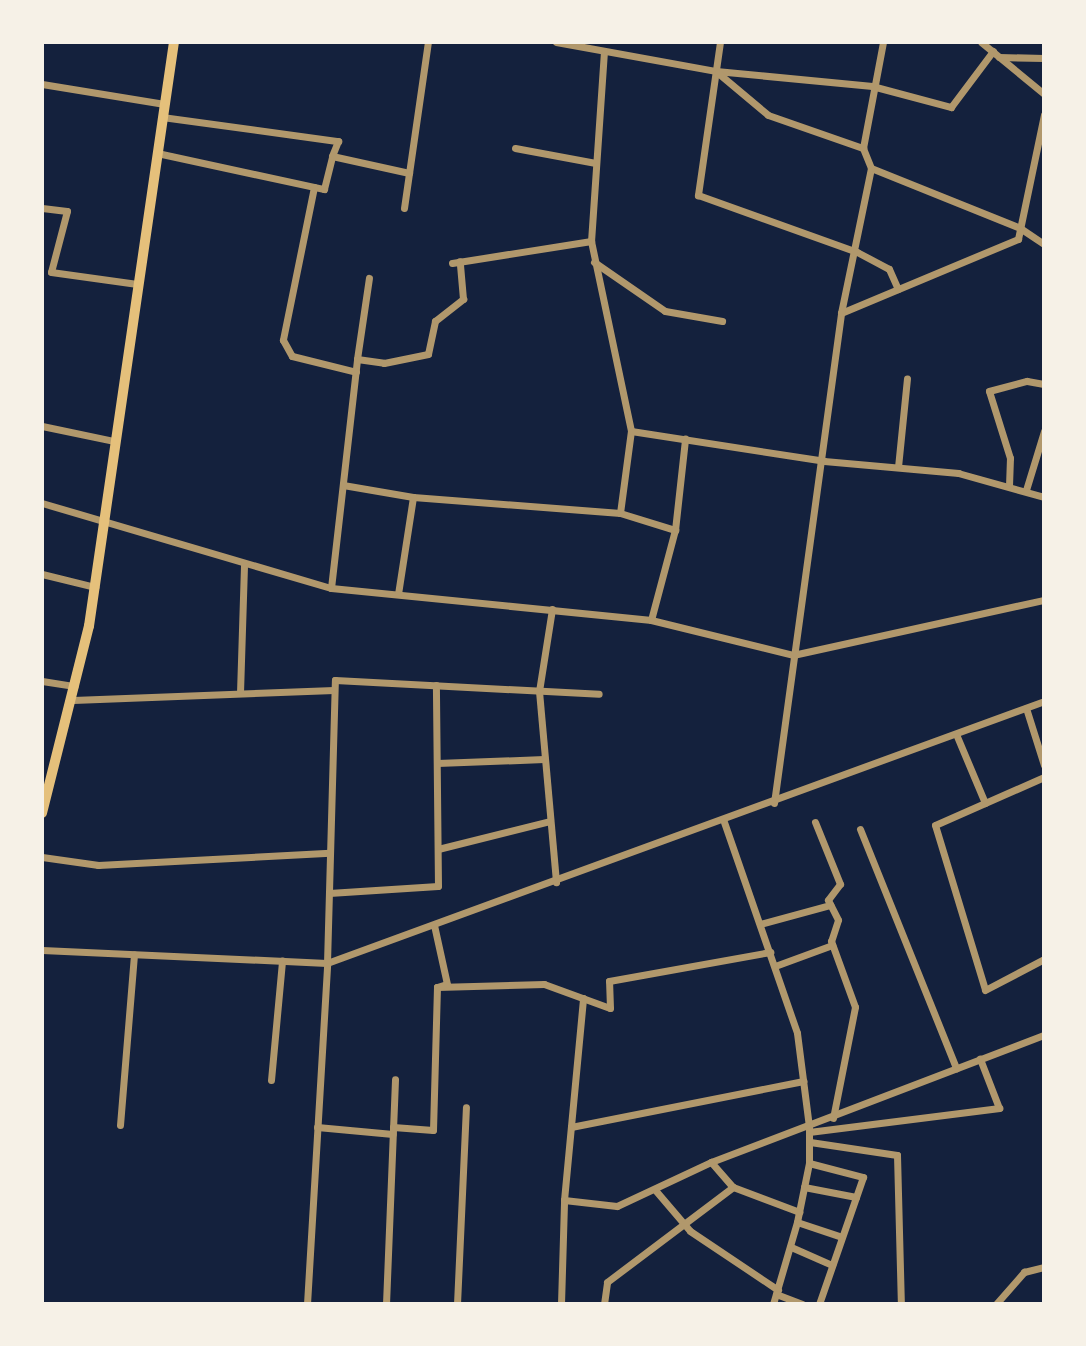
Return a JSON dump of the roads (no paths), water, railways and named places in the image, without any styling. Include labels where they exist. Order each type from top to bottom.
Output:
[{"type":"main road","points":[[42,813],[73,700],[95,587],[174,42]]},
{"type":"street","points":[[404,208],[428,42]]},
{"type":"street","points":[[556,42],[716,71],[872,86],[951,107],[996,54]]},
{"type":"street","points":[[616,53],[618,42]]},
{"type":"street","points":[[720,42],[698,195],[857,252],[889,269],[898,289]]},
{"type":"street","points":[[774,803],[793,655],[824,461],[841,313],[857,252],[871,168],[863,148],[872,86],[883,42]]},
{"type":"street","points":[[981,42],[1044,94]]},
{"type":"street","points":[[604,51],[591,241],[631,431],[620,513]]},
{"type":"street","points":[[996,54],[1044,58]]},
{"type":"street","points":[[716,71],[768,115],[863,148]]},
{"type":"street","points":[[42,84],[164,104]]},
{"type":"street","points":[[841,313],[1018,239],[1044,115]]},
{"type":"street","points":[[157,153],[324,189],[338,141],[162,117]]},
{"type":"street","points":[[515,148],[596,163]]},
{"type":"street","points":[[332,156],[409,173]]},
{"type":"street","points":[[871,168],[1020,228],[1044,244]]},
{"type":"street","points":[[314,187],[283,340],[292,356],[356,372]]},
{"type":"street","points":[[42,208],[67,211],[51,272],[137,284]]},
{"type":"street","points":[[357,359],[384,363],[428,354],[435,321],[463,299],[456,262],[591,241]]},
{"type":"street","points":[[594,262],[665,311],[722,321]]},
{"type":"street","points":[[331,588],[369,278]]},
{"type":"street","points":[[898,467],[907,378]]},
{"type":"street","points":[[1009,486],[1010,458],[989,391],[1027,381],[1044,384]]},
{"type":"street","points":[[42,426],[114,441]]},
{"type":"street","points":[[631,431],[824,461],[958,473],[1044,497]]},
{"type":"street","points":[[1026,490],[1044,431]]},
{"type":"street","points":[[651,620],[675,530],[685,439]]},
{"type":"street","points":[[343,485],[413,497],[620,513],[675,530]]},
{"type":"street","points":[[398,594],[413,497]]},
{"type":"street","points":[[42,503],[331,588],[651,620],[793,655],[1044,600]]},
{"type":"street","points":[[240,693],[244,563]]},
{"type":"street","points":[[42,574],[95,587]]},
{"type":"street","points":[[552,609],[539,691],[556,882]]},
{"type":"street","points":[[307,1304],[327,963],[335,680],[599,694]]},
{"type":"street","points":[[42,681],[76,686]]},
{"type":"street","points":[[329,893],[438,886],[436,685]]},
{"type":"street","points":[[73,700],[334,690]]},
{"type":"street","points":[[42,950],[327,963],[724,822],[1044,701]]},
{"type":"street","points":[[1026,708],[1044,765]]},
{"type":"street","points":[[956,734],[985,803]]},
{"type":"street","points":[[437,763],[544,759]]},
{"type":"street","points":[[1044,777],[935,825],[985,990],[1044,959]]},
{"type":"street","points":[[438,849],[550,821]]},
{"type":"street","points":[[724,822],[797,1033],[809,1130],[809,1163],[797,1222],[773,1304]]},
{"type":"street","points":[[760,924],[830,905],[840,884],[815,822]]},
{"type":"street","points":[[860,829],[956,1068]]},
{"type":"street","points":[[42,857],[98,865],[330,853]]},
{"type":"street","points":[[830,905],[838,920],[832,945],[855,1007],[833,1118]]},
{"type":"street","points":[[434,925],[447,984],[437,987]]},
{"type":"street","points":[[775,966],[832,945]]},
{"type":"street","points":[[437,987],[544,984],[610,1008],[609,981],[770,952]]},
{"type":"street","points":[[120,1125],[134,955]]},
{"type":"street","points":[[271,1080],[282,961]]},
{"type":"street","points":[[317,1127],[433,1130],[437,987]]},
{"type":"street","points":[[561,1304],[564,1200],[583,998]]},
{"type":"street","points":[[564,1200],[617,1206],[656,1191],[711,1162],[809,1130],[1044,1035]]},
{"type":"street","points":[[809,1130],[999,1108],[980,1059]]},
{"type":"street","points":[[386,1304],[395,1079]]},
{"type":"street","points":[[571,1127],[803,1081]]},
{"type":"street","points":[[457,1304],[466,1107]]},
{"type":"street","points":[[810,1142],[897,1155],[901,1304]]},
{"type":"street","points":[[711,1162],[733,1187],[799,1212]]},
{"type":"street","points":[[809,1163],[863,1177],[819,1304]]},
{"type":"street","points":[[604,1304],[607,1282],[733,1187]]},
{"type":"street","points":[[804,1187],[856,1197]]},
{"type":"street","points":[[656,1191],[684,1224],[777,1292],[802,1304]]},
{"type":"street","points":[[797,1222],[842,1237]]},
{"type":"street","points":[[791,1247],[832,1265]]},
{"type":"street","points":[[996,1304],[1024,1272],[1044,1267]]}]
